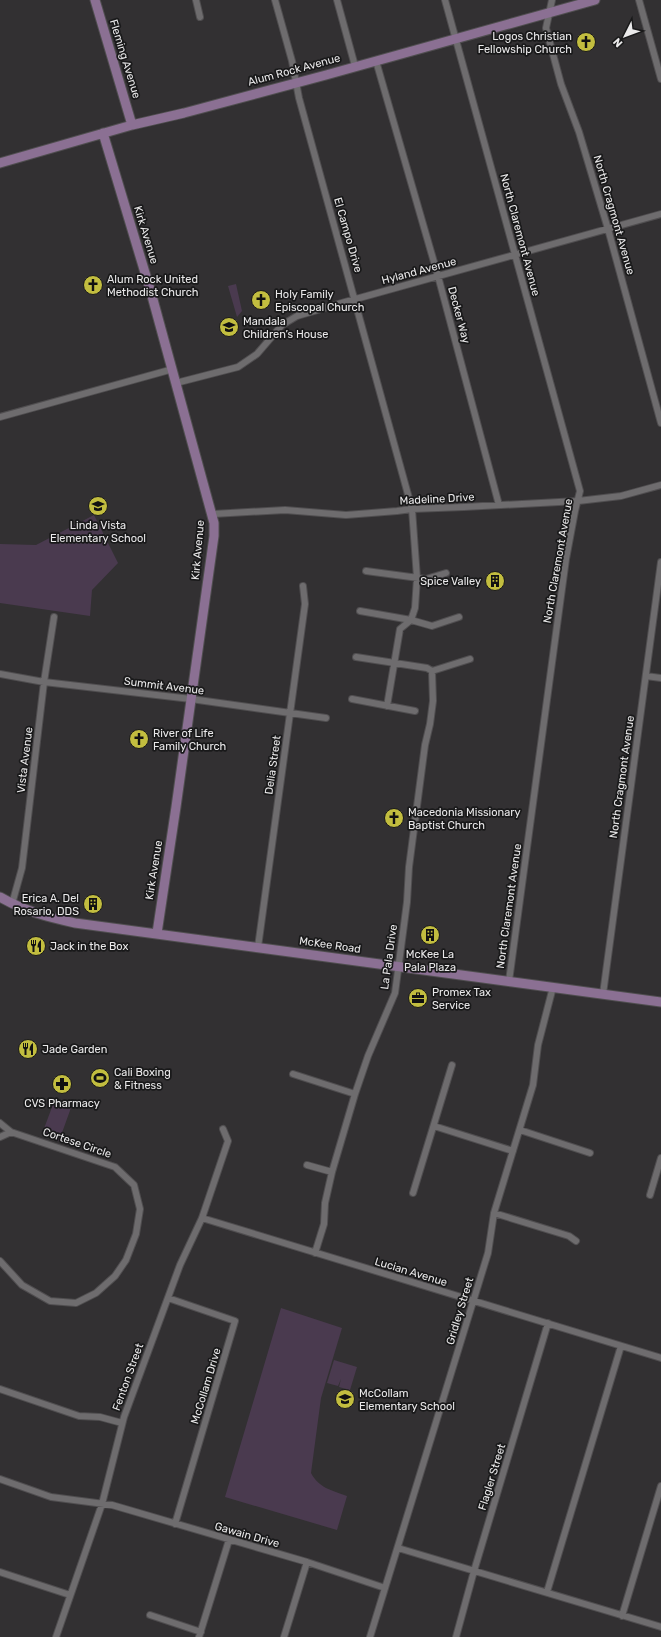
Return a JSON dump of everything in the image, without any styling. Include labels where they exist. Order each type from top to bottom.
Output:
[{"type":"street","name":"Fleming Avenue","points":[[95,0],[132,125]]},
{"type":"street","points":[[196,0],[200,17]]},
{"type":"street","name":"El Campo Drive","points":[[275,0],[292,61],[301,105],[412,509],[417,578],[415,608],[411,620]]},
{"type":"street","points":[[337,0],[355,66]]},
{"type":"street","name":"North Claremont Avenue","points":[[445,0],[580,491],[566,559],[509,981]]},
{"type":"street","name":"North Cragmont Avenue","points":[[552,0],[546,27],[561,84],[579,132],[608,229],[661,423]]},
{"type":"street","name":"Alum Rock Avenue","points":[[0,162],[132,125],[296,83],[595,0]]},
{"type":"street","points":[[639,0],[661,79]]},
{"type":"street","name":"Decker Way","points":[[376,61],[438,276],[499,505]]},
{"type":"street","name":"Kirk Avenue","points":[[103,133],[173,369],[214,523],[214,536],[157,933]]},
{"type":"street","name":"Hyland Avenue","points":[[176,383],[238,367],[257,354],[282,325],[297,316],[661,214]]},
{"type":"street","points":[[0,417],[173,369]]},
{"type":"street","name":"Madeline Drive","points":[[212,514],[285,510],[346,515],[412,509],[499,505],[621,496],[661,485]]},
{"type":"street","name":"North Cragmont Avenue","points":[[603,994],[661,562]]},
{"type":"street","points":[[366,571],[426,579],[446,573]]},
{"type":"street","name":"Delia Street","points":[[258,947],[304,604],[303,586]]},
{"type":"street","points":[[360,611],[411,620],[432,626],[459,617]]},
{"type":"street","name":"Vista Avenue","points":[[12,904],[22,868],[44,682],[54,617]]},
{"type":"street","points":[[387,706],[393,662],[400,629],[411,620]]},
{"type":"street","points":[[356,657],[427,668],[432,671],[470,659]]},
{"type":"street","name":"La Pala Drive","points":[[315,1253],[324,1224],[325,1204],[332,1172],[355,1094],[368,1056],[395,993],[425,745],[433,701],[432,671]]},
{"type":"street","name":"Summit Avenue","points":[[0,674],[44,682],[191,699],[326,718]]},
{"type":"street","points":[[646,676],[661,678]]},
{"type":"street","points":[[352,699],[415,711]]},
{"type":"street","name":"McKee Road","points":[[0,898],[44,916],[75,922],[661,1002]]},
{"type":"street","name":"Gridley Street","points":[[370,1637],[488,1253],[494,1213],[533,1085],[538,1045],[553,987]]},
{"type":"street","points":[[413,1193],[452,1065]]},
{"type":"street","points":[[293,1074],[355,1094]]},
{"type":"street","name":"Cortese Circle","points":[[0,1123],[11,1132],[116,1167],[134,1185],[140,1209],[136,1234],[126,1260],[115,1276],[96,1293],[76,1303],[50,1301],[22,1285],[0,1261]]},
{"type":"street","points":[[434,1126],[513,1151]]},
{"type":"street","name":"Fenton Street","points":[[56,1637],[102,1504],[122,1424],[180,1265],[202,1218],[228,1141],[223,1129]]},
{"type":"street","points":[[520,1130],[590,1153]]},
{"type":"street","points":[[0,1137],[11,1132]]},
{"type":"street","points":[[650,1195],[661,1158]]},
{"type":"street","points":[[307,1165],[332,1172]]},
{"type":"street","points":[[494,1213],[568,1236],[576,1241]]},
{"type":"street","name":"Lucian Avenue","points":[[202,1218],[661,1358]]},
{"type":"street","name":"McCollam Drive","points":[[168,1298],[235,1321],[174,1524]]},
{"type":"street","name":"Flagler Street","points":[[456,1637],[474,1570],[548,1323]]},
{"type":"street","points":[[547,1592],[621,1346]]},
{"type":"street","points":[[0,1389],[79,1416],[100,1417],[122,1424]]},
{"type":"street","name":"Gawain Drive","points":[[0,1479],[51,1497],[112,1505],[307,1562],[385,1588]]},
{"type":"street","points":[[622,1616],[661,1486]]},
{"type":"street","points":[[150,1615],[200,1634],[229,1540]]},
{"type":"street","points":[[398,1548],[661,1627]]},
{"type":"street","points":[[284,1637],[307,1562]]},
{"type":"street","points":[[0,1572],[70,1595]]},
{"type":"shaded area","points":[[236,284],[242,311],[237,317],[228,286]]},
{"type":"shaded area","points":[[94,515],[118,563],[92,590],[90,616],[0,603],[0,544],[36,545]]},
{"type":"shaded area","points":[[55,1099],[72,1105],[59,1141],[42,1134]]},
{"type":"shaded area","points":[[281,1308],[342,1328],[321,1398],[311,1473],[322,1485],[347,1496],[337,1530],[225,1497]]},
{"type":"shaded area","points":[[334,1360],[357,1367],[350,1390],[339,1387],[341,1379],[338,1386],[327,1383]]},
{"type":"place","name":"Logos Christian Fellowship Church","points":[[586,42]]},
{"type":"place","name":"Alum Rock United Methodist Church","points":[[93,285]]},
{"type":"place","name":"Holy Family Episcopal Church","points":[[261,300]]},
{"type":"place","name":"Mandala Children’s House","points":[[229,327]]},
{"type":"place","name":"Linda Vista Elementary School","points":[[98,506]]},
{"type":"place","name":"Spice Valley","points":[[495,581]]},
{"type":"place","name":"River of Life Family Church","points":[[139,739]]},
{"type":"place","name":"Macedonia Missionary Baptist Church","points":[[394,818]]},
{"type":"place","name":"Erica A. Del Rosario, DDS","points":[[93,904]]},
{"type":"place","name":"McKee La Pala Plaza","points":[[430,935]]},
{"type":"place","name":"Jack in the Box","points":[[36,946]]},
{"type":"place","name":"Promex Tax Service","points":[[418,998]]},
{"type":"place","name":"Jade Garden","points":[[28,1049]]},
{"type":"place","name":"Cali Boxing & Fitness","points":[[100,1078]]},
{"type":"place","name":"CVS Pharmacy","points":[[62,1084]]},
{"type":"place","name":"McCollam Elementary School","points":[[345,1399]]}]
